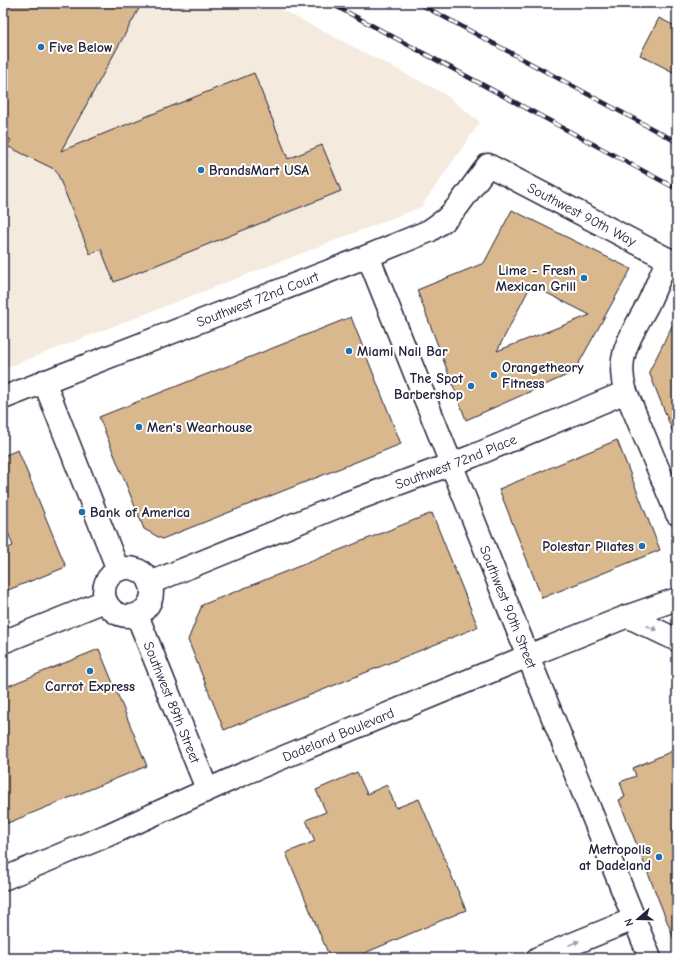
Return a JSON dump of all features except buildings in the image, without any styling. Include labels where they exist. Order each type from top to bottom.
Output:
[{"type":"street","name":"Southwest 72nd Court","points":[[3,398],[429,231],[446,220],[488,165]]},
{"type":"street","name":"Southwest 90th Way","points":[[488,165],[673,262]]},
{"type":"street","name":"Southwest 90th Street","points":[[368,256],[650,958]]},
{"type":"street","points":[[673,262],[648,302],[628,340],[623,354],[622,381],[677,514]]},
{"type":"street","points":[[44,381],[118,570]]},
{"type":"street","name":"Southwest 72nd Place","points":[[150,583],[344,504],[451,464],[626,392]]},
{"type":"street","points":[[125,567],[140,571],[146,576],[150,583],[152,590],[148,605],[144,611],[138,615],[130,617],[122,616],[109,608],[105,601],[103,594],[106,580],[111,574],[125,567]]},
{"type":"street","name":"Dadeland Boulevard","points":[[3,879],[108,835],[208,789],[528,656],[627,616],[677,599]]},
{"type":"street","points":[[3,642],[105,601]]},
{"type":"street","name":"Southwest 89th Street","points":[[138,615],[208,789]]},
{"type":"street","points":[[627,616],[677,640]]},
{"type":"street","points":[[538,958],[634,919]]},
{"type":"shaded area","points":[[3,3],[268,3],[443,93],[480,122],[421,207],[3,369]]},
{"type":"railway","points":[[330,3],[677,189]]},
{"type":"railway","points":[[418,3],[677,142]]},
{"type":"place","name":"Five Below","points":[[41,47]]},
{"type":"place","name":"BrandsMart USA","points":[[201,170]]},
{"type":"place","name":"Lime - Fresh Mexican Grill","points":[[584,278]]},
{"type":"place","name":"Miami Nail Bar","points":[[349,351]]},
{"type":"place","name":"Orangetheory Fitness","points":[[494,375]]},
{"type":"place","name":"The Spot Barbershop","points":[[471,386]]},
{"type":"place","name":"Men's Wearhouse","points":[[139,427]]},
{"type":"place","name":"Bank of America","points":[[82,512]]},
{"type":"place","name":"Polestar Pilates","points":[[642,546]]},
{"type":"place","name":"Carrot Express","points":[[90,671]]},
{"type":"place","name":"Metropolis at Dadeland","points":[[659,857]]}]
